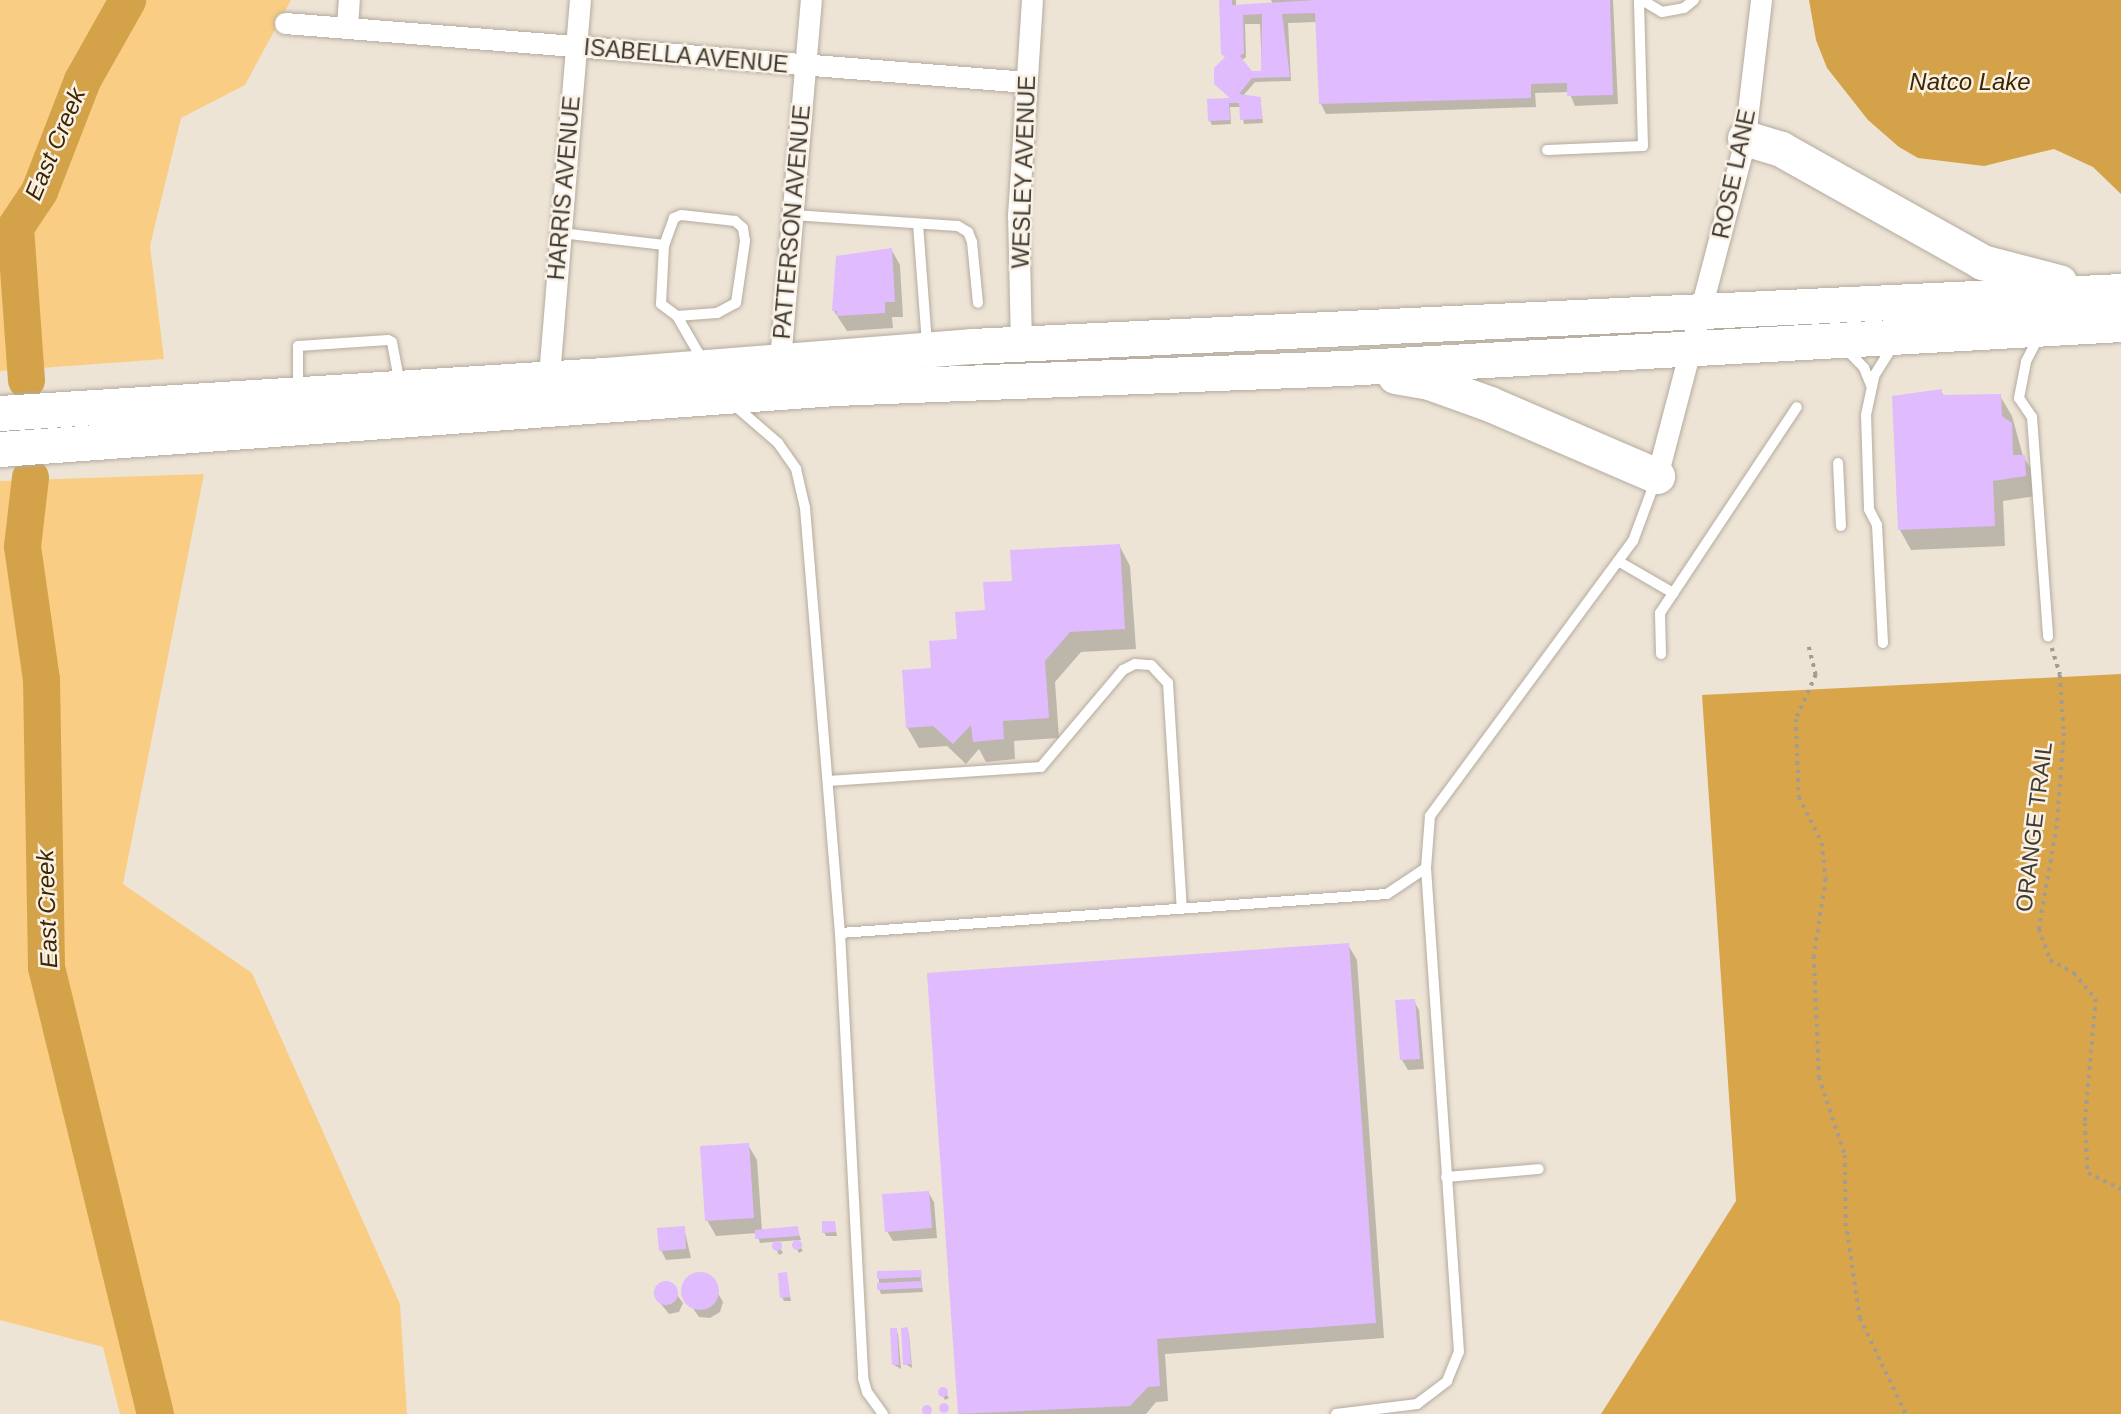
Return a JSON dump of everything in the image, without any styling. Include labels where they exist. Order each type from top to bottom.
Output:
[{"type":"highway","points":[[1745,138],[1781,149],[1982,262],[2112,292]]},
{"type":"highway","points":[[0,449],[835,388],[1344,368],[1698,330],[2112,292]]},
{"type":"highway","points":[[0,412],[1021,344],[1698,330],[1834,339],[2121,324]]},
{"type":"highway","points":[[1344,368],[1429,382],[1657,476]]},
{"type":"street","points":[[347,26],[349,0]]},
{"type":"street","name":"HARRIS AVENUE","points":[[549,376],[580,0]]},
{"type":"street","name":"PATTERSON AVENUE","points":[[780,360],[811,0]]},
{"type":"street","name":"WESLEY AVENUE","points":[[1021,344],[1018,216],[1032,0]]},
{"type":"street","name":"ROSE LANE","points":[[1657,476],[1698,330],[1745,138],[1761,0]]},
{"type":"street","name":"ISABELLA AVENUE","points":[[285,23],[1026,82]]},
{"type":"lane","points":[[1640,0],[1651,8],[1673,12],[1694,0]]},
{"type":"lane","points":[[1547,150],[1643,146],[1640,0]]},
{"type":"lane","points":[[677,316],[717,313],[736,303],[743,228],[735,221],[681,215],[674,218],[664,245],[661,304],[677,316],[706,366]]},
{"type":"lane","points":[[793,215],[958,226],[968,232],[978,303]]},
{"type":"lane","points":[[918,224],[927,350]]},
{"type":"lane","points":[[561,233],[664,245]]},
{"type":"lane","points":[[2043,328],[2026,362],[2019,398],[2032,417],[2048,636]]},
{"type":"lane","points":[[1883,643],[1877,525],[1869,509],[1866,415],[1871,385],[1881,362],[1901,335]]},
{"type":"lane","points":[[1834,339],[1859,361],[1871,385]]},
{"type":"lane","points":[[298,393],[298,346],[388,340],[393,342],[400,387]]},
{"type":"lane","points":[[722,397],[752,416],[796,469],[805,508],[840,933],[863,1378],[867,1392],[883,1414]]},
{"type":"lane","points":[[1661,654],[1660,613],[1797,407]]},
{"type":"lane","points":[[1838,463],[1841,526]]},
{"type":"lane","points":[[1336,1414],[1417,1404],[1438,1392],[1454,1367],[1459,1335],[1426,868],[1430,816],[1633,541],[1657,476]]},
{"type":"lane","points":[[1619,561],[1673,593]]},
{"type":"lane","points":[[829,781],[1041,767],[1123,670],[1136,664],[1151,665],[1168,683],[1182,909]]},
{"type":"lane","points":[[840,933],[1387,894],[1426,868]]},
{"type":"lane","points":[[1446,1177],[1538,1169]]},
{"type":"path","name":"ORANGE TRAIL","points":[[2048,636],[2060,675],[2064,733],[2057,826],[2039,929],[2050,960],[2074,973],[2096,999],[2085,1123],[2088,1172],[2121,1189]]},
{"type":"path","points":[[1809,647],[1816,675],[1796,719],[1799,797],[1822,843],[1826,879],[1814,956],[1819,1077],[1845,1155],[1846,1223],[1860,1318],[1906,1414]]},
{"type":"shaded area","points":[[0,0],[291,0],[245,85],[181,118],[150,246],[164,359],[0,371]]},
{"type":"shaded area","points":[[204,474],[123,884],[252,973],[400,1304],[407,1414],[120,1414],[103,1347],[0,1320],[0,481]]},
{"type":"shaded area","points":[[2121,674],[2121,1414],[1601,1414],[1736,1201],[1702,695]]},
{"type":"water","name":"Natco Lake","points":[[1809,0],[2121,0],[2121,194],[2093,167],[2054,149],[1984,166],[1918,158],[1899,147],[1868,120],[1827,68],[1816,40]]},
{"type":"building","points":[[1219,0],[1232,0],[1232,5],[1315,0],[1610,0],[1613,95],[1567,96],[1567,83],[1531,84],[1531,98],[1319,104],[1315,13],[1282,14],[1290,77],[1252,78],[1239,94],[1261,97],[1262,119],[1240,120],[1239,103],[1229,103],[1230,120],[1208,121],[1207,99],[1230,98],[1214,84],[1214,68],[1225,57],[1221,54]],"holes":[[[1262,14],[1261,71],[1252,71],[1240,56],[1244,53],[1243,15]]]},
{"type":"building","points":[[892,248],[895,302],[885,302],[885,313],[837,316],[837,311],[832,311],[836,256]]},
{"type":"building","points":[[1942,389],[1942,395],[2001,394],[2002,416],[2012,423],[2013,455],[2025,455],[2026,476],[1993,481],[1995,526],[1898,530],[1892,396]]},
{"type":"building","points":[[1120,544],[1125,629],[1070,632],[1045,661],[1049,718],[1003,721],[1004,739],[973,742],[971,725],[953,744],[933,726],[906,728],[902,670],[931,668],[929,641],[957,639],[955,612],[985,610],[983,582],[1012,581],[1010,550]]},
{"type":"building","points":[[1349,943],[1376,1323],[1157,1339],[1160,1386],[1148,1387],[1130,1406],[958,1414],[927,973]]},
{"type":"building","points":[[1415,999],[1420,1059],[1400,1060],[1395,1000]]},
{"type":"building","points":[[749,1143],[754,1218],[705,1221],[700,1146]]},
{"type":"building","points":[[929,1191],[932,1228],[885,1232],[882,1194]]},
{"type":"building","points":[[822,1221],[835,1221],[836,1232],[822,1233]]},
{"type":"building","points":[[685,1226],[686,1249],[659,1251],[657,1228]]},
{"type":"building","points":[[798,1226],[799,1236],[755,1239],[755,1230]]},
{"type":"building","points":[[797,1240],[801,1241],[801,1249],[797,1250],[793,1249],[792,1245],[793,1241]]},
{"type":"building","points":[[777,1241],[781,1242],[781,1250],[777,1251],[773,1250],[772,1246],[773,1242]]},
{"type":"building","points":[[921,1270],[922,1277],[877,1279],[877,1271]]},
{"type":"building","points":[[700,1272],[713,1278],[719,1291],[713,1304],[700,1310],[687,1304],[681,1291],[687,1278]]},
{"type":"building","points":[[787,1272],[790,1297],[780,1298],[778,1273]]},
{"type":"building","points":[[666,1281],[675,1284],[678,1293],[675,1302],[666,1305],[657,1302],[654,1293],[657,1284]]},
{"type":"building","points":[[921,1281],[922,1288],[877,1290],[877,1283]]},
{"type":"building","points":[[908,1327],[911,1364],[903,1365],[901,1328]]},
{"type":"building","points":[[890,1328],[897,1328],[899,1365],[892,1365]]},
{"type":"building","points":[[943,1387],[947,1388],[947,1396],[943,1397],[939,1396],[938,1392],[939,1388]]},
{"type":"building","points":[[944,1403],[948,1404],[948,1412],[944,1413],[940,1412],[939,1408],[940,1404]]},
{"type":"building","points":[[927,1405],[931,1406],[931,1414],[927,1415],[923,1414],[922,1410],[923,1406]]},
{"type":"waterway","name":"East Creek","points":[[26,380],[15,227],[39,191],[82,80],[127,0]]},
{"type":"waterway","name":"East Creek","points":[[30,477],[22,546],[41,679],[46,967],[155,1414]]}]
